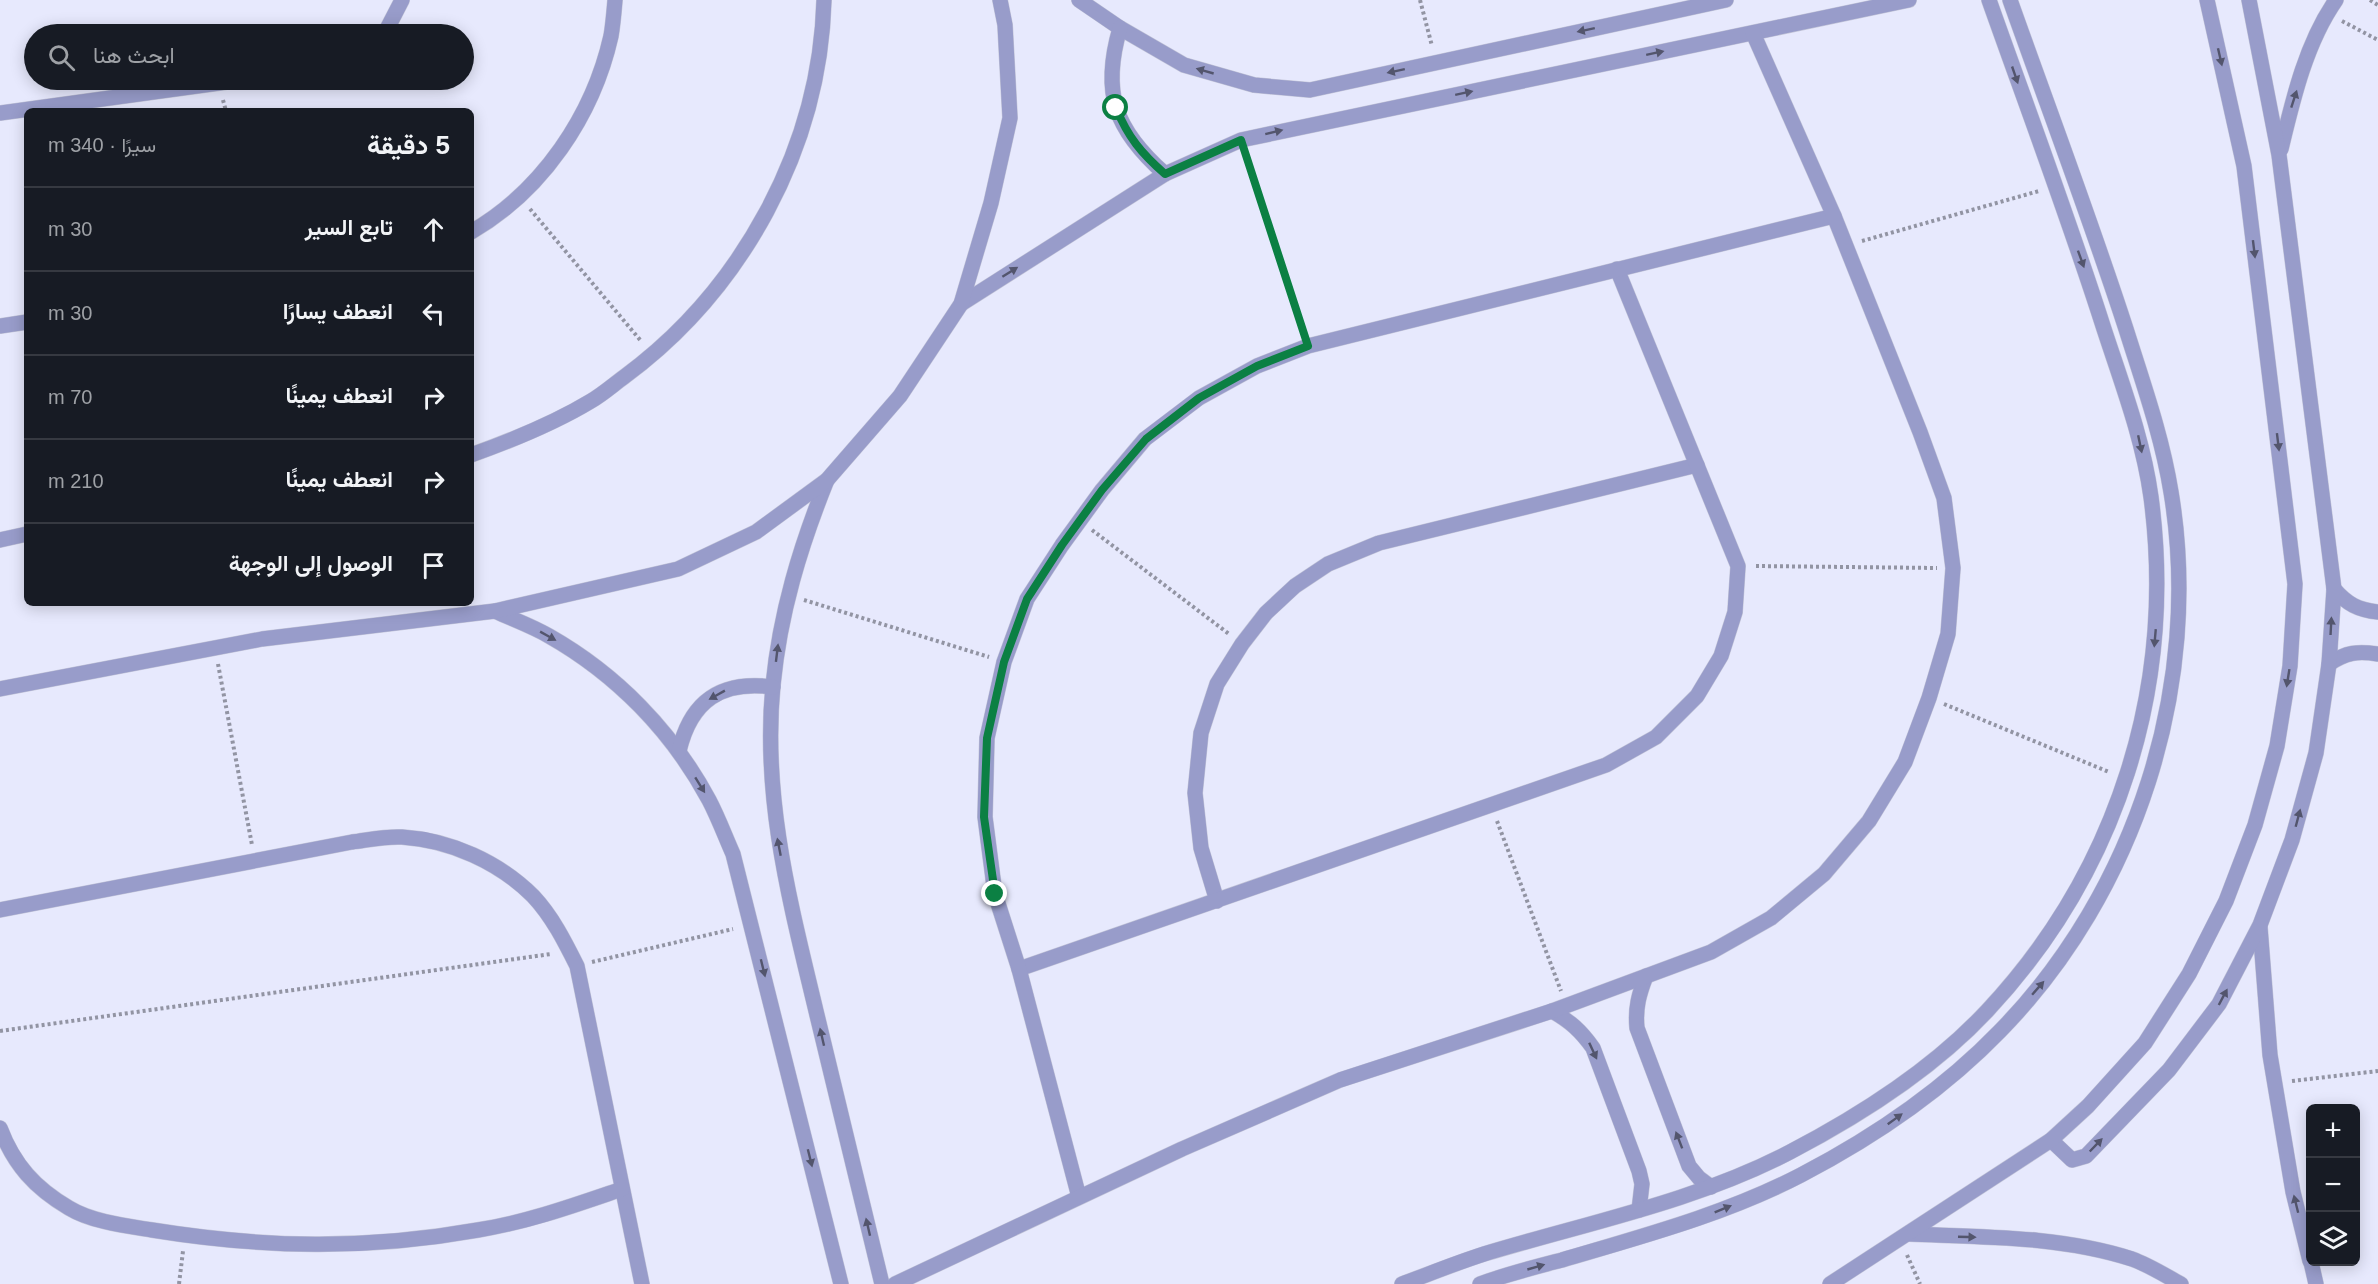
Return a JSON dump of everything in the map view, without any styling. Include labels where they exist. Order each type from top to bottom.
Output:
[{"type":"street","points":[[390,24],[402,0]]},
{"type":"street","points":[[474,230],[520,196],[556,155],[574,128],[594,89],[610,36],[615,0]]},
{"type":"street","points":[[474,454],[526,436],[592,400],[653,356],[706,302],[745,249],[786,174],[810,102],[823,27],[824,0]]},
{"type":"street","points":[[0,689],[262,639],[495,611],[678,569],[756,532],[827,480],[900,396],[961,304],[991,203],[1010,118],[1005,25],[1000,0]]},
{"type":"street","points":[[1079,0],[1120,28],[1184,65],[1254,85],[1310,90],[1725,0]]},
{"type":"street","points":[[961,304],[1165,174],[1241,140],[1909,0]]},
{"type":"street","points":[[1402,1284],[1480,1255],[1711,1187],[1787,1154],[1862,1111],[1934,1061],[1986,1013],[2031,960],[2071,902],[2104,839],[2127,779],[2146,705],[2156,635],[2157,565],[2151,495],[2136,426],[2086,273],[1989,0]]},
{"type":"street","points":[[1480,1284],[1717,1212],[1798,1176],[1876,1133],[1947,1080],[2001,1031],[2048,976],[2089,915],[2123,851],[2149,783],[2167,712],[2177,640],[2179,567],[2172,494],[2157,422],[2106,268],[2010,0]]},
{"type":"street","points":[[1830,1284],[2051,1140],[2088,1106],[2145,1042],[2189,974],[2221,912],[2255,825],[2277,746],[2290,666],[2295,584],[2244,166],[2207,0]]},
{"type":"street","points":[[2051,1140],[2072,1160],[2086,1156],[2169,1070],[2219,1004],[2260,925],[2292,840],[2316,753],[2329,664],[2334,589],[2279,155],[2249,0]]},
{"type":"street","points":[[2279,155],[2291,107],[2307,59],[2327,13],[2336,0]]},
{"type":"street","points":[[1120,28],[1112,54],[1111,72],[1116,108],[1126,132],[1143,154],[1165,174]]},
{"type":"street","points":[[895,1284],[1182,1149],[1340,1080],[1559,1008],[1711,952],[1761,923],[1824,874],[1869,821],[1905,762],[1929,698],[1948,634],[1953,568],[1944,498],[1834,216],[1753,33]]},
{"type":"street","points":[[2007,50],[2025,43]]},
{"type":"street","points":[[37,108],[169,90]]},
{"type":"street","points":[[0,113],[24,110]]},
{"type":"street","points":[[1079,1197],[1019,969],[995,894],[984,817],[987,738],[1004,662],[1027,599],[1102,490],[1146,439],[1190,405],[1257,366],[1308,346],[1834,216]]},
{"type":"street","points":[[1019,969],[1606,765],[1656,737],[1697,696],[1721,657],[1735,612],[1738,566],[1617,268]]},
{"type":"street","points":[[0,326],[24,322]]},
{"type":"street","points":[[1217,901],[1201,848],[1195,793],[1201,733],[1217,684],[1242,644],[1266,613],[1295,586],[1328,564],[1379,543],[1697,465]]},
{"type":"street","points":[[827,480],[804,536],[778,641],[773,687],[770,759],[776,830],[792,913],[882,1284]]},
{"type":"street","points":[[0,540],[24,535]]},
{"type":"street","points":[[2334,589],[2345,602],[2361,610],[2378,612]]},
{"type":"street","points":[[495,611],[548,635],[597,667],[641,706],[679,751],[710,800],[733,854],[842,1284]]},
{"type":"street","points":[[2329,664],[2341,655],[2356,651],[2378,654]]},
{"type":"street","points":[[679,751],[684,730],[695,711],[711,696],[730,687],[752,684],[773,687]]},
{"type":"street","points":[[0,910],[352,842],[401,837],[450,845],[495,866],[533,897],[562,937],[577,966],[642,1284]]},
{"type":"street","points":[[2260,925],[2270,1055],[2293,1192],[2306,1242]]},
{"type":"street","points":[[1647,976],[1639,993],[1635,1010],[1637,1028],[1689,1166],[1698,1178],[1711,1187]]},
{"type":"street","points":[[1559,1008],[1593,1048],[1639,1171],[1642,1184],[1639,1210]]},
{"type":"street","points":[[0,1128],[9,1151],[35,1185],[71,1210],[113,1223],[259,1244],[333,1246],[407,1241],[480,1230],[552,1213],[622,1189]]},
{"type":"street","points":[[1904,1237],[2012,1238],[2073,1245],[2133,1260],[2181,1284]]},
{"type":"street","points":[[2312,1266],[2316,1284]]},
{"type":"path","points":[[1420,0],[1437,63]]},
{"type":"path","points":[[2370,0],[2378,4]]},
{"type":"path","points":[[2327,13],[2378,40]]},
{"type":"path","points":[[1241,140],[1308,346]]},
{"type":"path","points":[[1846,246],[2055,187]]},
{"type":"path","points":[[520,196],[653,356]]},
{"type":"path","points":[[1080,521],[1242,644]]},
{"type":"path","points":[[1738,566],[1953,568]]},
{"type":"path","points":[[788,595],[1004,662]]},
{"type":"path","points":[[215,648],[255,861]]},
{"type":"path","points":[[1929,698],[2127,779]]},
{"type":"path","points":[[1491,805],[1559,1008]]},
{"type":"path","points":[[577,966],[752,924]]},
{"type":"path","points":[[0,1031],[569,951]]},
{"type":"path","points":[[2275,1083],[2378,1071]]},
{"type":"path","points":[[179,1284],[186,1235]]},
{"type":"path","points":[[1904,1237],[1920,1284]]},
{"type":"route","points":[[995,894],[984,817],[987,738],[1004,662],[1027,599],[1102,490],[1146,439],[1199,398],[1257,366],[1308,346],[1241,140],[1165,174],[1143,154],[1126,132],[1116,108]]}]
